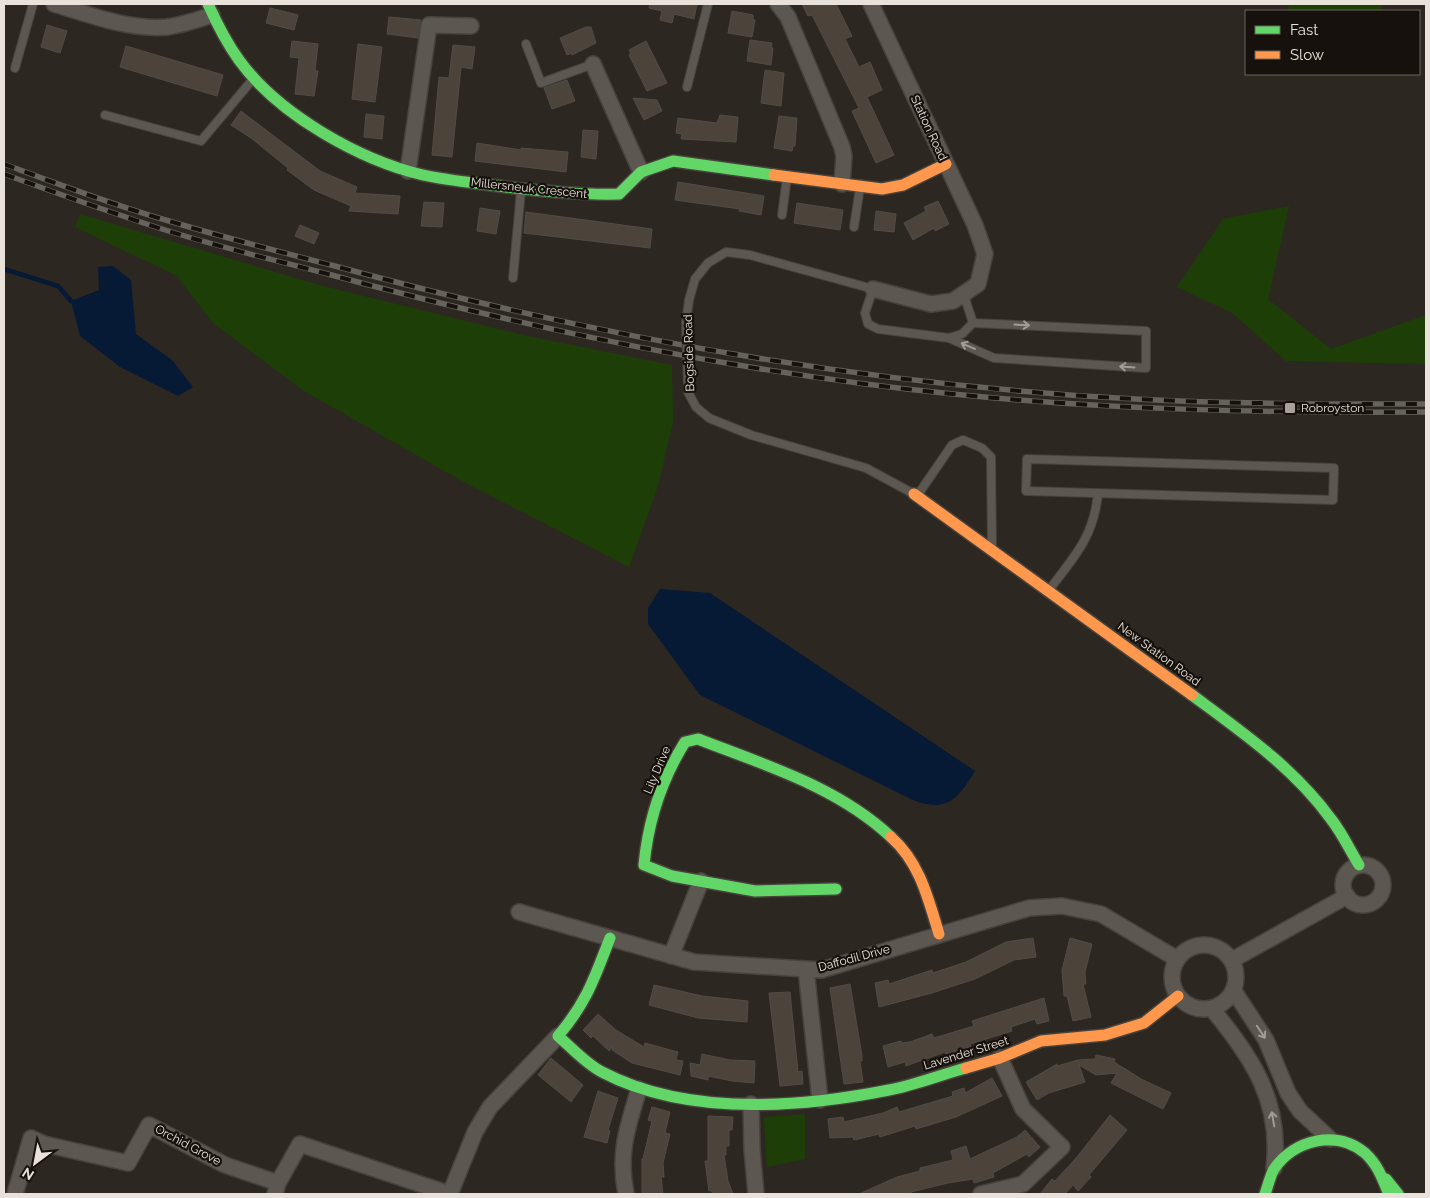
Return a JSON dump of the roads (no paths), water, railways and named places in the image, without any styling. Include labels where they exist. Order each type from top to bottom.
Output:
[{"type":"main road","name":"Millersneuk Crescent","points":[[210,9],[227,45],[255,77],[297,116],[362,152],[408,171],[437,178],[586,196],[619,194],[641,172],[673,161],[882,189],[902,185],[946,164]]},
{"type":"main road","name":"New Station Road","points":[[916,495],[1259,744],[1293,776],[1331,819],[1359,865]]},
{"type":"main road","name":"Lily Drive","points":[[836,889],[755,891],[672,876],[644,865],[645,849],[663,786],[677,753],[685,742],[698,739],[828,791],[886,830],[902,847],[918,870],[939,934]]},
{"type":"main road","points":[[558,1036],[578,1012],[588,995],[610,938]]},
{"type":"main road","name":"Lavender Street","points":[[558,1036],[600,1071],[639,1089],[676,1099],[751,1104],[820,1100],[890,1090],[1000,1058],[1041,1041],[1105,1035],[1144,1023],[1178,996]]},
{"type":"main road","points":[[1265,1194],[1267,1183],[1274,1168],[1285,1155],[1298,1146],[1313,1140],[1330,1139],[1348,1142],[1364,1151],[1377,1164],[1398,1194]]},
{"type":"main road","points":[[1386,1179],[1389,1194]]},
{"type":"street","points":[[54,4],[118,23],[166,27],[188,23],[210,9]]},
{"type":"street","points":[[778,4],[788,17],[842,147],[844,156],[842,184]]},
{"type":"street","name":"Station Road","points":[[872,4],[975,226],[985,254]]},
{"type":"street","points":[[408,171],[429,25],[471,26]]},
{"type":"street","points":[[593,64],[641,172]]},
{"type":"street","name":"Bogside Road","points":[[873,289],[932,304],[952,301],[978,284],[985,254]]},
{"type":"street","points":[[1359,865],[1372,867],[1381,876],[1383,889],[1380,895],[1370,904],[1364,905],[1352,901],[1347,896],[1343,884],[1345,877],[1353,868],[1359,865]]},
{"type":"street","points":[[671,956],[701,882]]},
{"type":"street","points":[[1232,960],[1347,896]]},
{"type":"street","name":"Daffodil Drive","points":[[519,912],[694,962],[821,970],[1029,908],[1062,906],[1100,914],[1177,959]]},
{"type":"street","points":[[1204,944],[1215,946],[1225,952],[1232,960],[1236,970],[1237,981],[1234,991],[1221,1005],[1212,1009],[1190,1006],[1178,996],[1172,980],[1172,969],[1177,959],[1184,951],[1204,944]]},
{"type":"street","points":[[806,969],[820,1100]]},
{"type":"street","points":[[1234,991],[1266,1040],[1288,1093],[1300,1111],[1330,1139]]},
{"type":"street","points":[[1212,1009],[1237,1039],[1267,1093],[1274,1116],[1277,1146],[1274,1168]]},
{"type":"street","points":[[276,1188],[300,1144],[450,1194],[475,1132],[490,1107],[558,1036]]},
{"type":"street","points":[[981,1194],[1023,1184],[1062,1147],[1023,1109],[1000,1058]]},
{"type":"street","points":[[626,1194],[621,1169],[623,1150],[639,1089]]},
{"type":"street","points":[[751,1104],[752,1150],[756,1194]]},
{"type":"street","name":"Orchid Grove","points":[[16,1194],[31,1138],[44,1144],[128,1163],[149,1125],[225,1165],[276,1188]]},
{"type":"lane","points":[[15,68],[33,4]]},
{"type":"lane","points":[[687,86],[708,4]]},
{"type":"lane","points":[[526,44],[542,83],[593,64]]},
{"type":"lane","points":[[105,115],[201,141],[255,77]]},
{"type":"lane","points":[[782,215],[787,177]]},
{"type":"lane","points":[[854,227],[860,187]]},
{"type":"lane","points":[[513,278],[521,188]]},
{"type":"lane","name":"Bogside Road","points":[[873,289],[750,255],[726,252],[708,263],[695,279],[689,300],[686,323],[688,392],[696,407],[709,418],[751,435],[866,468],[916,495]]},
{"type":"lane","points":[[873,289],[865,313],[868,324],[878,329],[949,338],[994,358],[1146,368],[1146,331],[974,323],[962,334],[949,338]]},
{"type":"lane","points":[[964,294],[974,323]]},
{"type":"lane","points":[[916,495],[952,445],[963,440],[982,448],[991,457],[992,550]]},
{"type":"lane","points":[[1027,459],[1334,468],[1333,500],[1098,493],[1026,491],[1027,459]]},
{"type":"lane","points":[[1049,590],[1088,537],[1096,512],[1098,493]]},
{"type":"water","points":[[113,266],[131,280],[136,334],[172,360],[193,387],[178,396],[120,367],[80,336],[71,301],[99,290],[98,267]]},
{"type":"water","points":[[660,589],[710,593],[975,771],[963,789],[950,801],[935,805],[925,804],[913,800],[700,695],[648,624],[648,608]]},
{"type":"waterway","points":[[4,269],[58,286],[71,301]]},
{"type":"railway","points":[[4,164],[148,215],[209,233],[430,291],[629,335],[729,353],[931,382],[1033,392],[1208,402],[1426,404]]},
{"type":"railway","points":[[4,174],[142,223],[243,252],[479,313],[636,347],[715,361],[874,385],[1071,404],[1248,411],[1426,412]]},
{"type":"place","name":"Robroyston","points":[[1290,408]]}]
